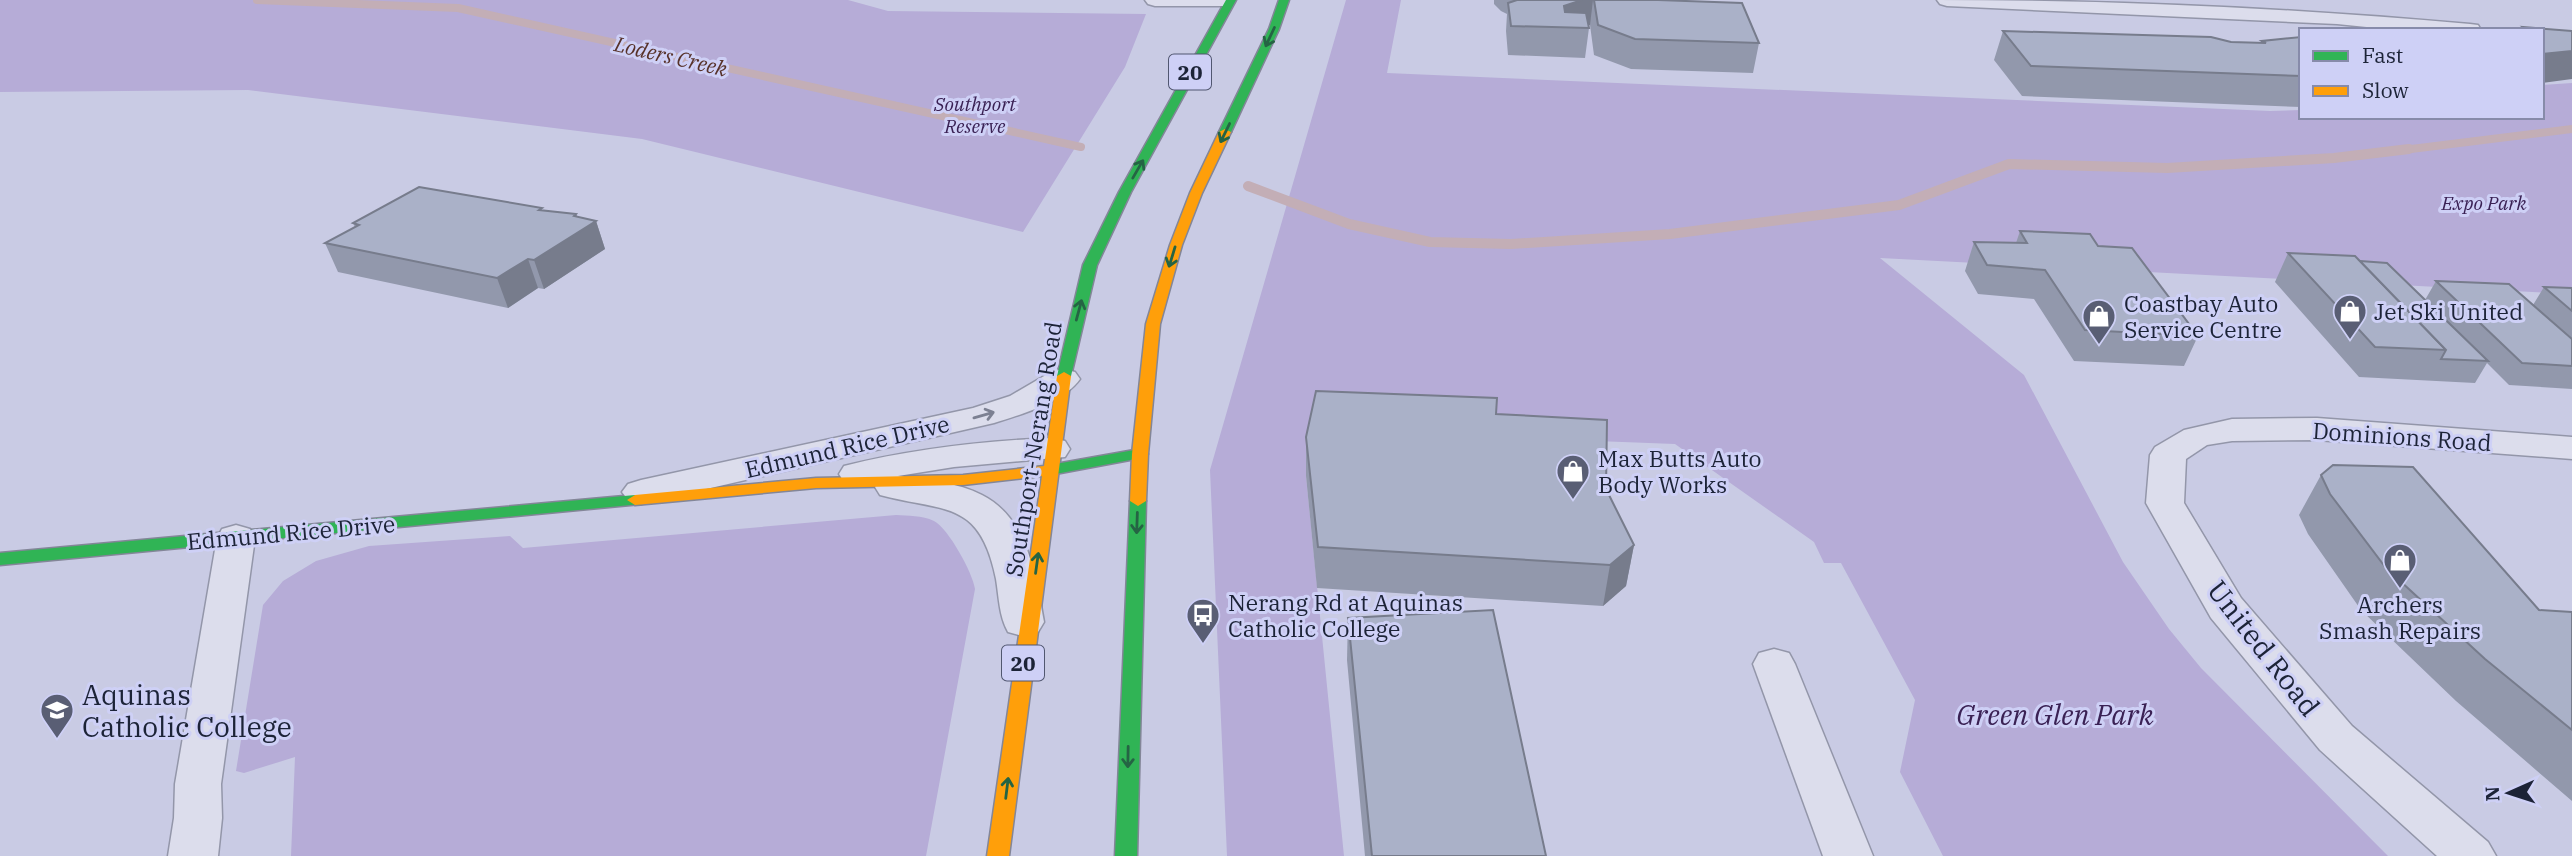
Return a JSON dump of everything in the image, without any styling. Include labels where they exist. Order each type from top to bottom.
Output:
[{"type":"main road","name":"Southport-Nerang Road","points":[[998,856],[1063,379],[1090,265],[1125,192],[1231,0]]},
{"type":"main road","name":"20","points":[[1126,856],[1140,454],[1153,324],[1176,246],[1196,193],[1274,29],[1284,0]]},
{"type":"main road","points":[[1051,459],[1140,454]]},
{"type":"main road","name":"Edmund Rice Drive","points":[[0,559],[816,483],[915,483],[997,477],[1051,459]]},
{"type":"street","points":[[1155,0],[1224,0]]},
{"type":"street","points":[[1947,0],[2337,18],[2448,28]]},
{"type":"street","points":[[1167,1],[1185,6],[1200,16],[1211,37]]},
{"type":"street","name":"Edmund Rice Drive","points":[[583,505],[982,416],[1022,403],[1063,379]]},
{"type":"street","name":"Dominions Road","points":[[2232,430],[2317,429],[2572,448]]},
{"type":"street","name":"United Road","points":[[2232,430],[2196,437],[2168,455],[2165,503],[2226,608],[2336,738],[2471,856]]},
{"type":"street","name":"Edmund Rice Drive","points":[[816,483],[937,457],[979,452],[1051,459]]},
{"type":"street","name":"Edmund Rice Drive","points":[[855,483],[943,495],[968,503],[985,514],[1006,545],[1017,586],[1026,643]]},
{"type":"street","points":[[194,856],[198,784],[236,538]]},
{"type":"street","points":[[1774,664],[1848,856]]},
{"type":"green space","name":"Southport Reserve","points":[[0,0],[848,0],[888,11],[1146,14],[1125,67],[1023,232],[642,139],[248,90],[0,92]]},
{"type":"green space","name":"Green Glen Park","points":[[1346,0],[1401,0],[1387,73],[2270,111],[2299,110],[2299,119],[2544,119],[2544,85],[2572,83],[2572,294],[1880,258],[2024,375],[2123,562],[2169,629],[2201,668],[2388,856],[1943,856],[1900,772],[1915,700],[1841,563],[1824,563],[1814,542],[1675,444],[1315,430],[1306,476],[1344,856],[1227,856],[1210,470]]},
{"type":"green space","points":[[896,515],[925,518],[940,525],[959,552],[975,589],[926,856],[291,856],[295,757],[244,773],[236,771],[263,605],[283,581],[316,561],[369,546],[510,536],[523,548]]},
{"type":"building","points":[[1517,0],[1582,0],[1564,6],[1565,12],[1586,13],[1589,28],[1511,26],[1508,3]]},
{"type":"building","points":[[1594,0],[1742,3],[1759,43],[1635,39],[1598,25]]},
{"type":"building","points":[[2544,29],[2572,31],[2572,51],[2544,54]]},
{"type":"building","points":[[2003,31],[2211,37],[2231,42],[2266,43],[2262,41],[2299,37],[2299,76],[2031,66]]},
{"type":"building","points":[[419,187],[542,208],[539,210],[576,214],[574,216],[596,221],[534,260],[528,259],[497,278],[325,243],[359,225],[353,223]]},
{"type":"building","points":[[2020,231],[2090,234],[2098,246],[2132,248],[2198,336],[2085,330],[2045,270],[1987,265],[1974,242],[2027,243]]},
{"type":"building","points":[[2288,253],[2355,256],[2446,350],[2375,347]]},
{"type":"building","points":[[2360,261],[2387,263],[2488,361],[2441,359],[2446,350]]},
{"type":"building","points":[[2436,281],[2509,284],[2572,339],[2572,366],[2522,363]]},
{"type":"building","points":[[2544,287],[2572,288],[2572,311]]},
{"type":"building","points":[[1316,391],[1497,398],[1496,414],[1607,420],[1606,489],[1634,545],[1610,565],[1318,547],[1306,437]]},
{"type":"building","points":[[2333,465],[2413,467],[2539,610],[2572,612],[2572,730],[2485,659],[2386,568],[2330,494],[2321,475]]},
{"type":"building","points":[[1493,610],[1546,856],[1372,856],[1348,618]]},
{"type":"waterway","name":"Loders Creek","points":[[257,0],[458,8],[1081,147]]},
{"type":"waterway","points":[[2395,151],[2572,129]]},
{"type":"waterway","points":[[1248,186],[1349,224],[1430,242],[1511,244],[1670,234],[1899,205],[2009,164],[2167,168],[2334,158],[2409,149]]},
{"type":"traffic: fast","points":[[1064,376],[1090,265],[1125,192],[1231,0]]},
{"type":"traffic: fast","points":[[1225,132],[1274,29],[1284,0]]},
{"type":"traffic: fast","points":[[1050,470],[1140,454]]},
{"type":"traffic: fast","points":[[0,559],[635,500]]},
{"type":"traffic: fast","points":[[1126,856],[1138,501]]},
{"type":"traffic: slow","points":[[1138,501],[1153,324],[1176,245],[1196,193],[1225,132]]},
{"type":"traffic: slow","points":[[998,856],[1064,376]]},
{"type":"traffic: slow","points":[[635,500],[816,483],[963,480],[1050,470]]},
{"type":"place","name":"Jet Ski United","points":[[2350,341]]},
{"type":"place","name":"Coastbay Auto Service Centre","points":[[2099,346]]},
{"type":"place","name":"Max Butts Auto Body Works","points":[[1573,501]]},
{"type":"place","name":"Archers Smash Repairs","points":[[2400,590]]},
{"type":"place","name":"Nerang Rd at Aquinas Catholic College","points":[[1203,645]]},
{"type":"place","name":"Aquinas Catholic College","points":[[57,740]]},
{"type":"park label","name":"Expo Park","points":[[2484,203]]}]
